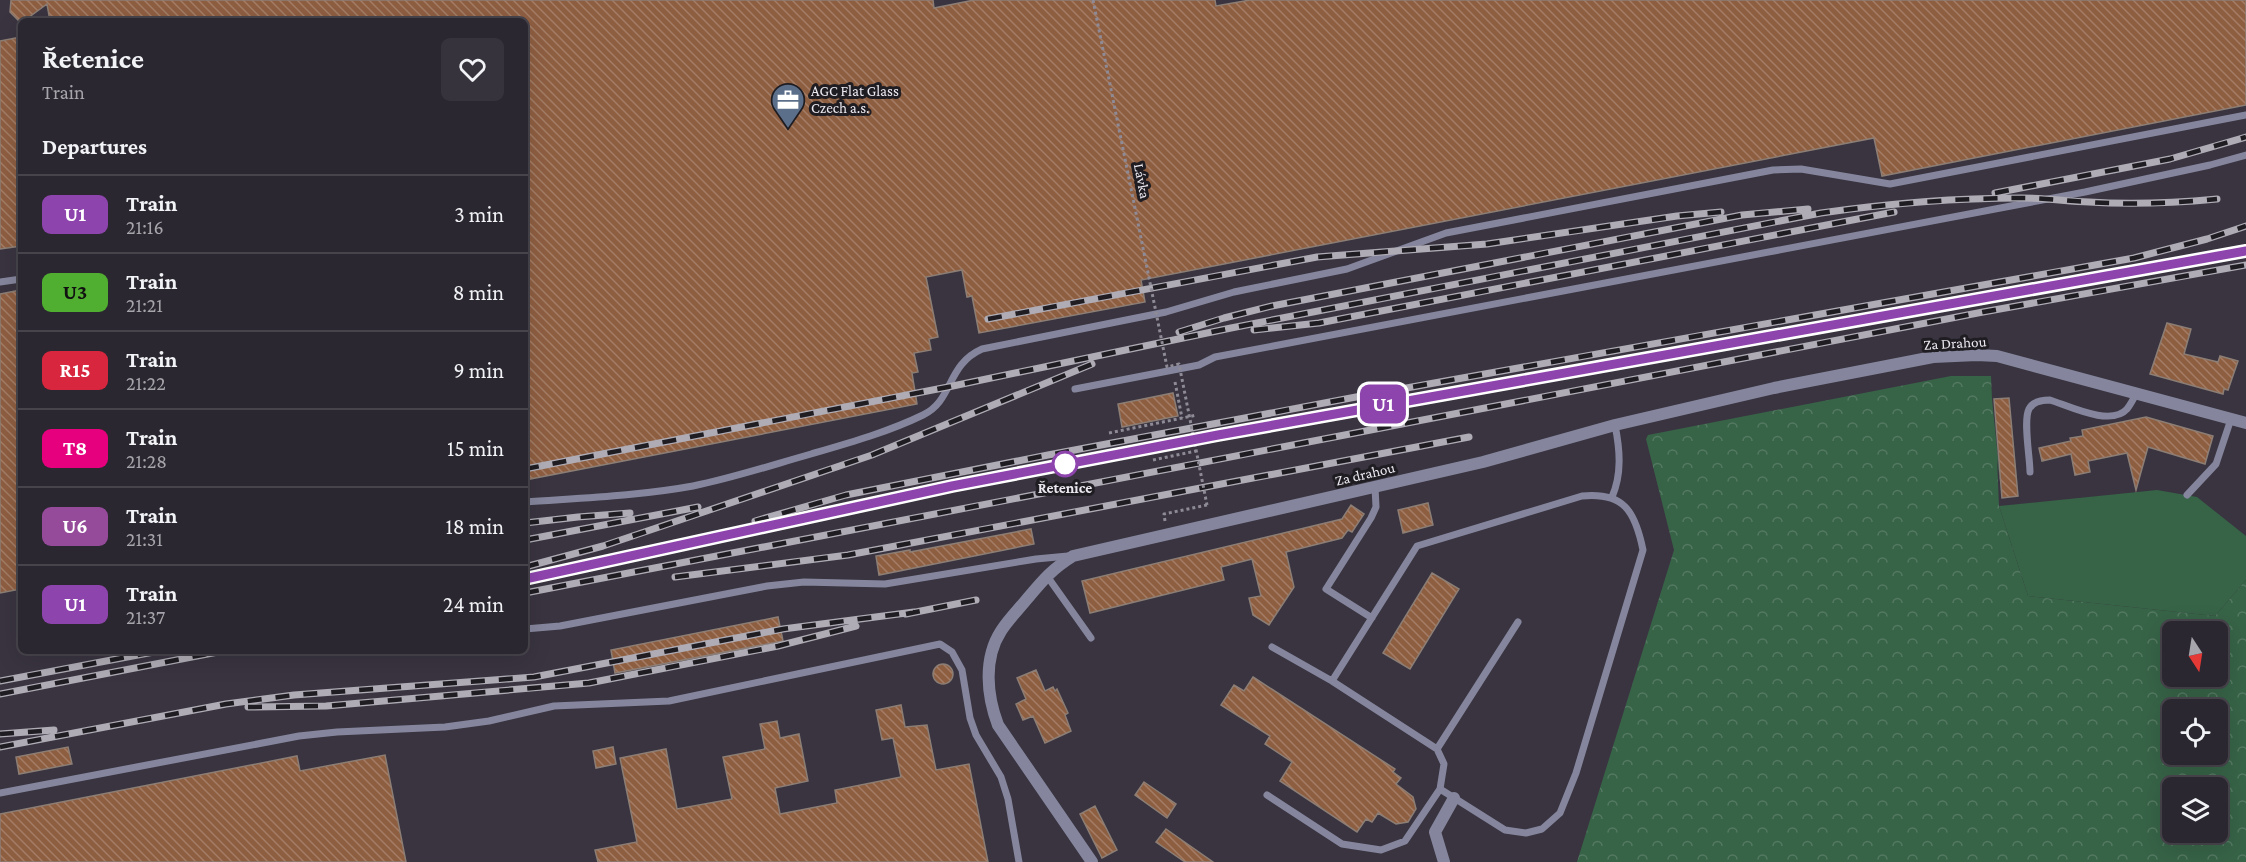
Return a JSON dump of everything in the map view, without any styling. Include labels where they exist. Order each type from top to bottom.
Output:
[{"type":"street","name":"Za Drahou","points":[[1662,414],[1774,388],[1933,357],[1956,355],[1997,356],[2246,423]]},
{"type":"street","name":"Za drahou","points":[[1074,556],[1483,462],[1662,414]]},
{"type":"street","points":[[1074,556],[1054,568],[999,633],[989,664],[990,695],[994,713],[1005,737],[1092,862]]},
{"type":"street","points":[[1444,862],[1435,832],[1454,798]]},
{"type":"lane","points":[[528,502],[619,495],[691,486],[749,473],[869,437],[924,415],[940,402],[964,360],[982,349],[1166,312],[1234,292],[1347,269],[1446,233],[1788,168],[1890,184],[2246,115]]},
{"type":"lane","points":[[1075,388],[1170,368],[1199,365],[1215,357],[2085,192],[2210,165],[2246,154]]},
{"type":"lane","points":[[0,282],[18,279]]},
{"type":"lane","points":[[2030,472],[2027,416],[2032,405],[2043,400],[2050,400],[2098,416],[2112,416],[2128,408],[2137,392]]},
{"type":"lane","points":[[2187,495],[2216,464],[2231,419]]},
{"type":"lane","points":[[1612,497],[1619,481],[1619,446],[1615,425]]},
{"type":"lane","points":[[1372,618],[1326,589],[1371,518],[1376,507],[1375,487]]},
{"type":"lane","points":[[1332,681],[1418,546],[1582,496],[1598,494],[1612,497],[1625,506],[1638,524],[1643,549],[1576,773],[1560,813],[1542,830],[1526,833],[1505,830],[1440,789]]},
{"type":"lane","points":[[528,629],[560,626],[767,586],[804,582],[885,584],[1036,559],[1074,556]]},
{"type":"lane","points":[[1047,576],[1091,638]]},
{"type":"lane","points":[[1437,749],[1518,622]]},
{"type":"lane","points":[[0,794],[299,736],[337,732],[445,728],[489,721],[554,706],[669,701],[940,644],[952,652],[962,670],[970,718],[976,735],[1001,777],[1008,799],[1019,862]]},
{"type":"lane","points":[[1267,795],[1342,844],[1381,850],[1405,841],[1440,789],[1444,764],[1437,749],[1332,681],[1272,647]]},
{"type":"path","name":"Lávka","points":[[1093,0],[1182,418]]},
{"type":"path","points":[[1168,513],[1207,505],[1179,364],[1170,368]]},
{"type":"path","points":[[1109,433],[1197,415]]},
{"type":"path","points":[[1153,460],[1196,451]]},
{"type":"green space","points":[[1951,376],[1991,376],[2002,498],[1997,458],[1999,506],[2028,596],[2215,616],[2246,580],[2246,862],[1577,862],[1674,550],[1646,439],[1648,435]]},
{"type":"green space","points":[[2157,490],[2197,497],[2246,536],[2246,580],[2215,616],[2028,596],[1999,506]]},
{"type":"building","points":[[11,0],[933,0],[934,8],[974,0],[1215,0],[1216,6],[1250,0],[2246,0],[2246,105],[1882,176],[1874,138],[1141,280],[1145,302],[979,333],[972,296],[967,297],[962,270],[926,277],[938,337],[929,339],[931,350],[914,353],[918,372],[912,373],[917,404],[528,479],[528,18],[49,18],[47,4],[28,18],[18,18],[18,20],[10,12]]},
{"type":"building","points":[[18,38],[18,246],[0,249],[0,41]]},
{"type":"building","points":[[18,291],[18,590],[0,593],[0,294]]},
{"type":"building","points":[[2167,323],[2191,329],[2184,354],[2218,362],[2220,356],[2238,361],[2228,390],[2224,389],[2223,394],[2150,374]]},
{"type":"building","points":[[1173,393],[1178,416],[1122,427],[1118,404]]},
{"type":"building","points":[[2009,398],[2018,496],[2002,498],[1994,399]]},
{"type":"building","points":[[2146,417],[2213,436],[2205,464],[2148,447],[2136,490],[2127,453],[2088,461],[2090,472],[2075,475],[2071,454],[2042,461],[2039,448],[2083,436],[2082,430]]},
{"type":"building","points":[[1428,503],[1433,525],[1403,533],[1398,510]]},
{"type":"building","points":[[1351,505],[1364,514],[1352,532],[1348,530],[1342,538],[1286,552],[1294,587],[1269,625],[1253,615],[1249,598],[1261,596],[1252,559],[1221,567],[1224,580],[1090,613],[1082,581],[1342,519]]},
{"type":"building","points":[[1031,529],[1034,544],[879,575],[876,556],[910,550],[910,552]]},
{"type":"building","points":[[1432,573],[1459,589],[1410,669],[1383,653]]},
{"type":"building","points":[[778,617],[783,641],[615,673],[611,650]]},
{"type":"building","points":[[943,664],[950,667],[953,674],[950,681],[943,684],[936,681],[933,674],[936,667]]},
{"type":"building","points":[[1036,670],[1045,691],[1053,687],[1055,691],[1057,689],[1068,713],[1065,715],[1071,731],[1045,743],[1033,716],[1023,720],[1016,704],[1026,699],[1017,678]]},
{"type":"building","points":[[1253,677],[1395,769],[1393,772],[1401,778],[1396,784],[1413,797],[1416,809],[1408,822],[1396,824],[1378,813],[1372,822],[1366,819],[1357,832],[1280,781],[1292,762],[1265,744],[1270,736],[1221,705],[1234,685],[1244,691]]},
{"type":"building","points":[[901,705],[905,727],[927,725],[936,770],[969,764],[988,862],[598,862],[595,850],[637,842],[620,758],[666,749],[677,809],[732,799],[723,757],[765,749],[760,724],[777,721],[780,738],[799,734],[808,781],[775,788],[780,814],[837,803],[835,790],[901,777],[893,738],[882,740],[876,710]]},
{"type":"building","points":[[68,747],[72,764],[19,774],[16,757]]},
{"type":"building","points":[[613,747],[616,764],[596,768],[593,751]]},
{"type":"building","points":[[385,755],[406,862],[0,862],[0,814],[297,756],[300,771]]},
{"type":"building","points":[[1144,782],[1176,804],[1167,818],[1135,795]]},
{"type":"building","points":[[1095,806],[1117,850],[1102,858],[1080,814]]},
{"type":"building","points":[[1166,829],[1213,862],[1185,862],[1156,842]]},
{"type":"railway","points":[[1995,193],[2170,159],[2246,137]]},
{"type":"railway","points":[[528,468],[1821,213],[1895,204],[1972,199],[2030,198],[2105,203],[2217,199]]},
{"type":"railway","points":[[1179,332],[1272,306],[1742,215],[1808,209]]},
{"type":"railway","points":[[988,319],[1317,257],[1487,244],[1677,216],[1721,212]]},
{"type":"railway","points":[[1254,330],[1319,323],[1894,212]]},
{"type":"railway","points":[[755,521],[846,495],[1048,455],[1356,397],[2134,258],[2246,226]]},
{"type":"railway","points":[[528,578],[973,482],[1218,435],[2246,251]]},
{"type":"railway","points":[[528,592],[1983,312],[2246,265]]},
{"type":"railway","points":[[528,566],[603,546],[872,455],[1092,364]]},
{"type":"railway","points":[[675,577],[848,555],[1469,437]]},
{"type":"railway","points":[[528,539],[698,507]]},
{"type":"railway","points":[[528,523],[630,513]]},
{"type":"railway","points":[[906,614],[976,600]]},
{"type":"railway","points":[[0,747],[226,704],[294,695],[534,677],[783,629],[914,612]]},
{"type":"railway","points":[[248,707],[326,706],[589,683],[778,646],[856,626]]},
{"type":"railway","points":[[0,681],[143,654]]},
{"type":"railway","points":[[0,694],[207,654]]},
{"type":"railway","points":[[0,734],[54,730]]},
{"type":"train","name":"U1","points":[[528,578],[952,486],[1218,435],[2246,251]]},
{"type":"place","name":"AGC Flat Glass Czech a.s.","points":[[788,129]]},
{"type":"place","name":"Řetenice","points":[[1065,464]]}]
